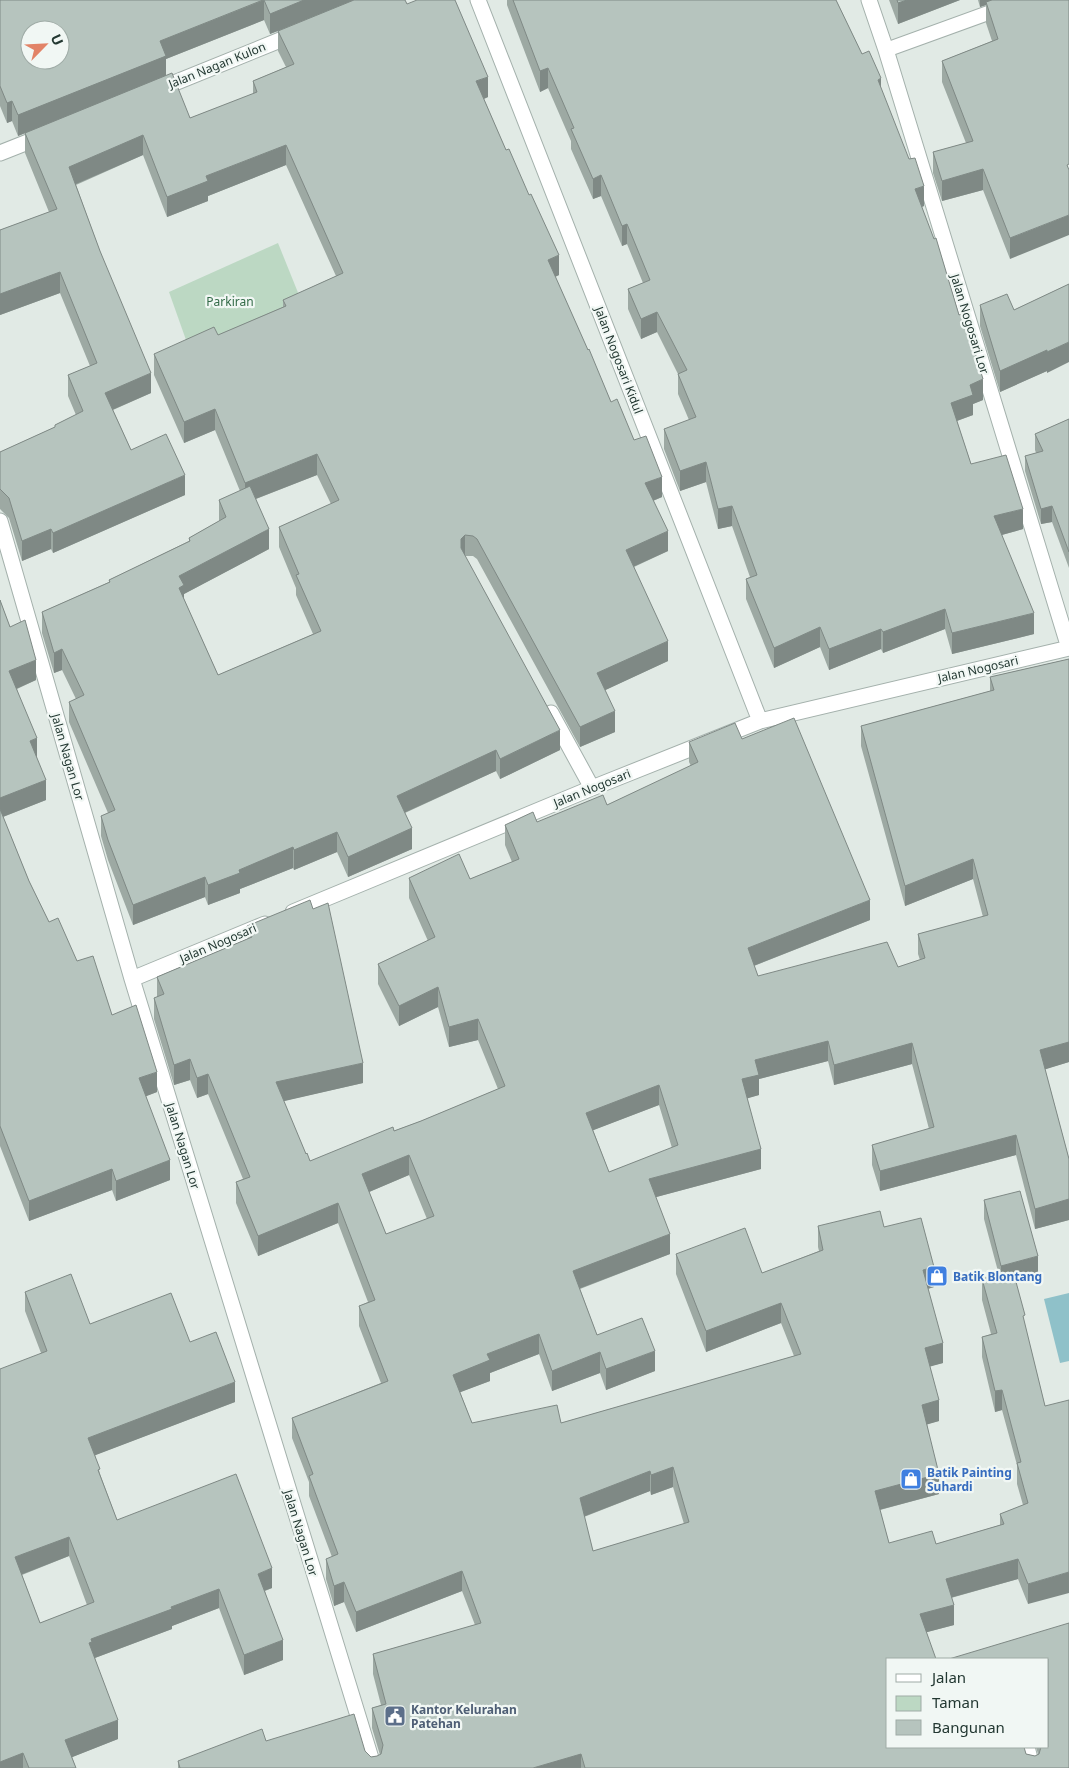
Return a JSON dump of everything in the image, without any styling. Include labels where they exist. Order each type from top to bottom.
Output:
[{"type":"street","name":"Jalan Nogosari Kidul","points":[[478,0],[760,721]]},
{"type":"street","name":"Jalan Nogosari Lor","points":[[869,0],[1069,648]]},
{"type":"street","name":"Jalan Nagan Kulon","points":[[148,93],[305,30]]},
{"type":"street","points":[[0,153],[56,130]]},
{"type":"street","name":"Jalan Nagan Lor","points":[[0,521],[132,979],[374,1768]]},
{"type":"street","name":"Jalan Nogosari","points":[[132,979],[592,788],[760,721],[1069,648]]},
{"type":"street","points":[[544,702],[592,788]]},
{"type":"lane","points":[[886,50],[1024,0]]},
{"type":"lane","points":[[1028,1748],[1032,1768]]},
{"type":"green space","name":"Parkiran","points":[[278,243],[303,305],[191,354],[169,292]]},
{"type":"water","points":[[1069,1293],[1069,1361],[1060,1363],[1044,1299]]},
{"type":"building","points":[[0,0],[263,0],[160,41],[166,56],[18,115],[12,101],[7,103],[0,86]]},
{"type":"building","points":[[264,0],[304,0],[270,14]]},
{"type":"building","points":[[354,0],[405,0],[407,4],[417,0],[455,0],[488,77],[476,81],[506,150],[509,149],[529,195],[531,194],[559,255],[548,260],[611,402],[617,399],[634,440],[646,436],[662,477],[645,483],[668,531],[626,550],[668,641],[597,673],[615,711],[580,727],[477,539],[473,536],[465,535],[461,539],[461,548],[560,730],[500,759],[496,750],[397,796],[412,828],[348,857],[337,832],[294,850],[293,847],[239,870],[240,873],[208,885],[205,877],[133,905],[108,840],[101,816],[115,810],[69,702],[84,695],[62,649],[54,653],[42,612],[110,582],[109,580],[190,541],[189,538],[226,517],[219,500],[250,486],[269,529],[179,576],[184,585],[179,588],[218,675],[321,631],[296,575],[299,574],[279,527],[339,500],[317,454],[245,483],[215,409],[184,422],[154,354],[214,327],[218,335],[286,306],[283,300],[343,273],[286,145],[206,176],[208,181],[167,197],[143,135],[69,167],[100,251],[151,373],[105,393],[131,450],[166,434],[185,475],[53,533],[51,529],[22,541],[9,498],[0,489],[0,452],[55,427],[55,425],[83,411],[68,375],[97,363],[60,272],[0,294],[0,230],[57,209],[25,133],[172,73],[190,118],[257,92],[253,81],[294,64],[278,31]]},
{"type":"building","points":[[513,0],[836,0],[862,54],[869,51],[881,78],[878,80],[909,159],[915,158],[924,186],[915,189],[934,239],[936,238],[959,315],[963,313],[983,379],[970,385],[973,395],[951,403],[971,464],[1006,455],[1023,509],[994,516],[1034,613],[952,633],[945,609],[883,632],[881,629],[829,649],[820,627],[774,648],[746,579],[757,575],[732,506],[718,509],[706,462],[680,471],[664,429],[696,417],[678,374],[687,370],[657,312],[641,319],[628,289],[650,280],[627,224],[622,226],[601,175],[593,179],[571,129],[574,128],[548,68],[540,71]]},
{"type":"building","points":[[992,0],[1069,0],[1069,164],[1067,165],[1069,170],[1069,215],[1010,238],[983,169],[942,181],[933,152],[973,141],[942,61],[998,39],[986,2]]},
{"type":"building","points":[[1069,284],[1069,342],[1000,371],[980,305],[1007,294],[1014,310]]},
{"type":"building","points":[[1069,419],[1069,552],[1052,506],[1041,509],[1025,456],[1043,451],[1035,434]]},
{"type":"building","points":[[0,600],[10,627],[25,620],[36,660],[9,671],[37,738],[30,741],[46,780],[0,798]]},
{"type":"building","points":[[1069,659],[1069,1042],[1040,1050],[1069,1159],[1069,1199],[1035,1209],[1016,1135],[880,1171],[872,1145],[934,1127],[912,1043],[834,1065],[828,1041],[755,1060],[759,1075],[742,1079],[761,1149],[649,1179],[670,1234],[573,1271],[597,1335],[642,1318],[655,1351],[606,1369],[600,1352],[552,1371],[539,1334],[487,1354],[490,1360],[453,1375],[472,1423],[557,1405],[561,1423],[801,1354],[781,1303],[706,1331],[676,1254],[745,1228],[762,1273],[823,1250],[818,1226],[880,1211],[884,1227],[921,1218],[934,1267],[923,1270],[943,1343],[925,1348],[939,1400],[922,1405],[939,1474],[875,1491],[889,1543],[932,1531],[936,1544],[1004,1524],[1000,1514],[1028,1503],[1017,1463],[1021,1462],[1002,1390],[995,1391],[982,1337],[997,1333],[982,1279],[1013,1271],[1025,1315],[1023,1316],[1045,1406],[1069,1400],[1069,1572],[1028,1584],[1018,1559],[946,1579],[954,1605],[920,1614],[936,1658],[886,1658],[886,1748],[1024,1748],[1026,1754],[1035,1756],[1039,1754],[1041,1748],[1049,1748],[1049,1658],[952,1658],[1069,1623],[1069,1768],[585,1768],[581,1754],[533,1768],[180,1768],[178,1761],[262,1729],[266,1741],[354,1714],[365,1751],[371,1757],[377,1756],[381,1754],[383,1745],[372,1708],[386,1704],[373,1654],[481,1623],[462,1571],[356,1612],[344,1582],[334,1586],[326,1559],[338,1554],[309,1476],[313,1474],[292,1418],[388,1381],[359,1306],[375,1300],[338,1203],[258,1236],[236,1182],[250,1177],[208,1074],[197,1078],[190,1059],[174,1065],[154,998],[164,994],[157,977],[252,937],[247,926],[310,900],[313,909],[328,903],[363,1063],[276,1082],[306,1154],[310,1161],[393,1127],[394,1131],[421,1121],[505,1086],[478,1019],[449,1027],[438,987],[399,1006],[378,964],[435,937],[409,878],[459,854],[470,879],[519,859],[505,825],[533,812],[537,822],[603,795],[607,805],[698,762],[689,742],[735,723],[742,739],[794,718],[870,900],[748,948],[758,976],[887,942],[898,967],[925,958],[918,934],[988,915],[973,859],[905,886],[861,726],[994,690],[990,677]],"holes":[[[659,1085],[678,1145],[609,1172],[586,1113]],[[409,1155],[434,1216],[386,1234],[362,1174]],[[673,1467],[689,1522],[593,1551],[580,1498],[650,1471],[651,1475]]]},
{"type":"building","points":[[0,809],[29,881],[49,922],[58,918],[77,961],[93,956],[112,1015],[136,1005],[157,1072],[139,1078],[170,1160],[116,1181],[112,1169],[29,1201],[0,1126]]},
{"type":"building","points":[[1020,1191],[1038,1256],[1001,1266],[984,1200]]},
{"type":"building","points":[[71,1274],[90,1324],[171,1293],[190,1342],[216,1332],[235,1382],[88,1438],[117,1520],[236,1474],[272,1568],[258,1574],[283,1640],[244,1655],[219,1589],[171,1607],[172,1609],[91,1639],[92,1642],[89,1643],[118,1720],[65,1740],[76,1768],[29,1768],[23,1753],[0,1762],[0,1369],[47,1351],[25,1292]],"holes":[[[69,1537],[94,1602],[40,1623],[15,1557]]]},
{"type":"place","name":"Batik Blontang","points":[[937,1276]]},
{"type":"place","name":"Batik Painting Suhardi","points":[[911,1479]]},
{"type":"place","name":"Kantor Kelurahan Patehan","points":[[395,1716]]}]
